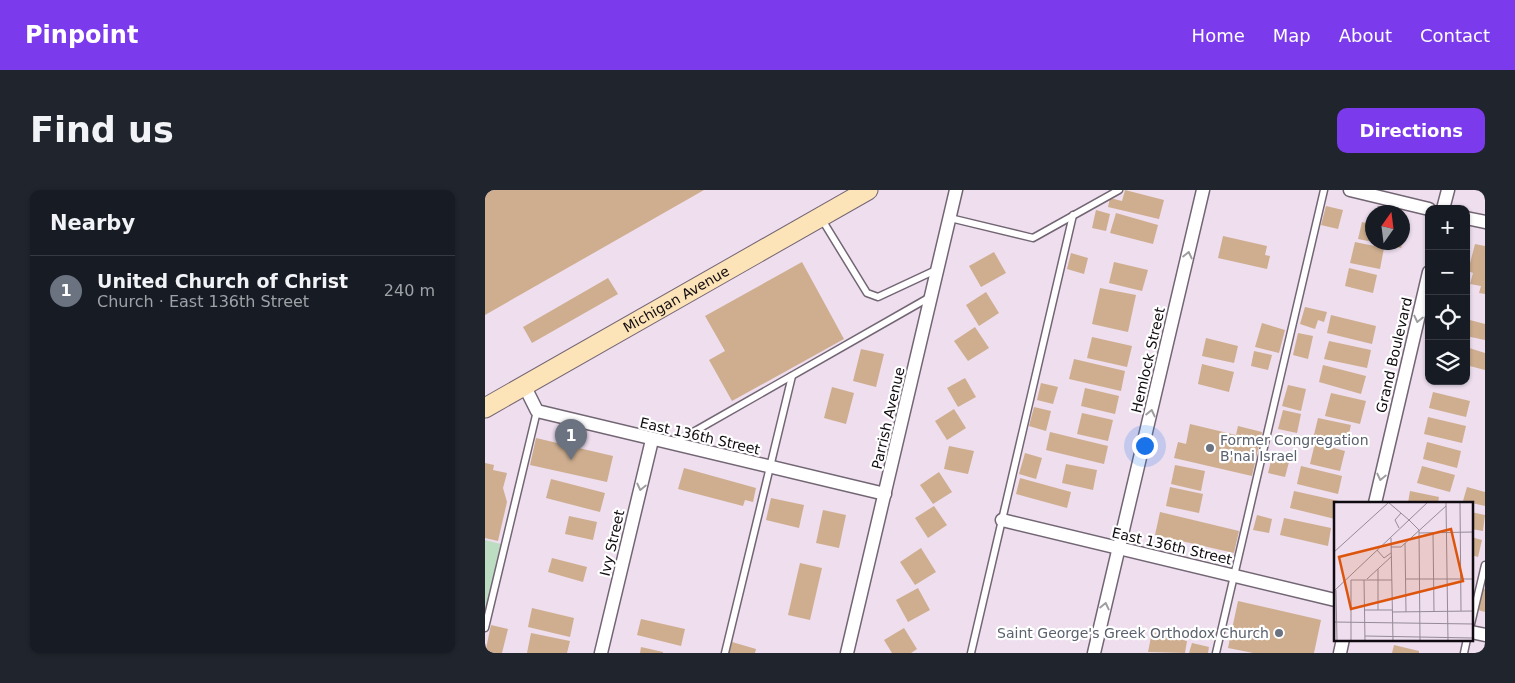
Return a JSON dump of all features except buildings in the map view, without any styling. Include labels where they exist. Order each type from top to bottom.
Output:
[{"type":"main road","name":"Michigan Avenue","points":[[485,408],[868,190]]},
{"type":"street","name":"Parrish Avenue","points":[[847,653],[956,190]]},
{"type":"street","name":"Hemlock Street","points":[[1094,653],[1203,190]]},
{"type":"street","points":[[1350,190],[1425,208]]},
{"type":"street","points":[[1444,205],[1448,190]]},
{"type":"street","points":[[1470,219],[1485,222]]},
{"type":"street","name":"Grand Boulevard","points":[[1375,502],[1425,289]]},
{"type":"street","points":[[524,385],[537,411]]},
{"type":"street","name":"East 136th Street","points":[[537,411],[652,440],[885,494]]},
{"type":"street","name":"Ivy Street","points":[[601,653],[652,440]]},
{"type":"street","name":"East 136th Street","points":[[1002,520],[1334,600]]},
{"type":"street","points":[[1340,653],[1343,640]]},
{"type":"lane","points":[[949,218],[1033,238],[1119,190]]},
{"type":"lane","points":[[1217,653],[1324,190]]},
{"type":"lane","points":[[971,653],[1073,215]]},
{"type":"lane","points":[[821,217],[867,293],[878,297],[938,269]]},
{"type":"lane","points":[[671,444],[932,297]]},
{"type":"lane","points":[[725,653],[792,376]]},
{"type":"lane","points":[[485,628],[537,411]]},
{"type":"lane","points":[[1473,616],[1485,565]]},
{"type":"lane","points":[[1464,653],[1467,640]]},
{"type":"green space","points":[[485,540],[505,545],[485,628]]},
{"type":"place","name":"Former Congregation B'nai Israel","points":[[1210,448]]},
{"type":"place","name":"United Church of Christ","points":[[571,460]]},
{"type":"place","name":"Saint George's Greek Orthodox Church","points":[[1279,633]]}]
